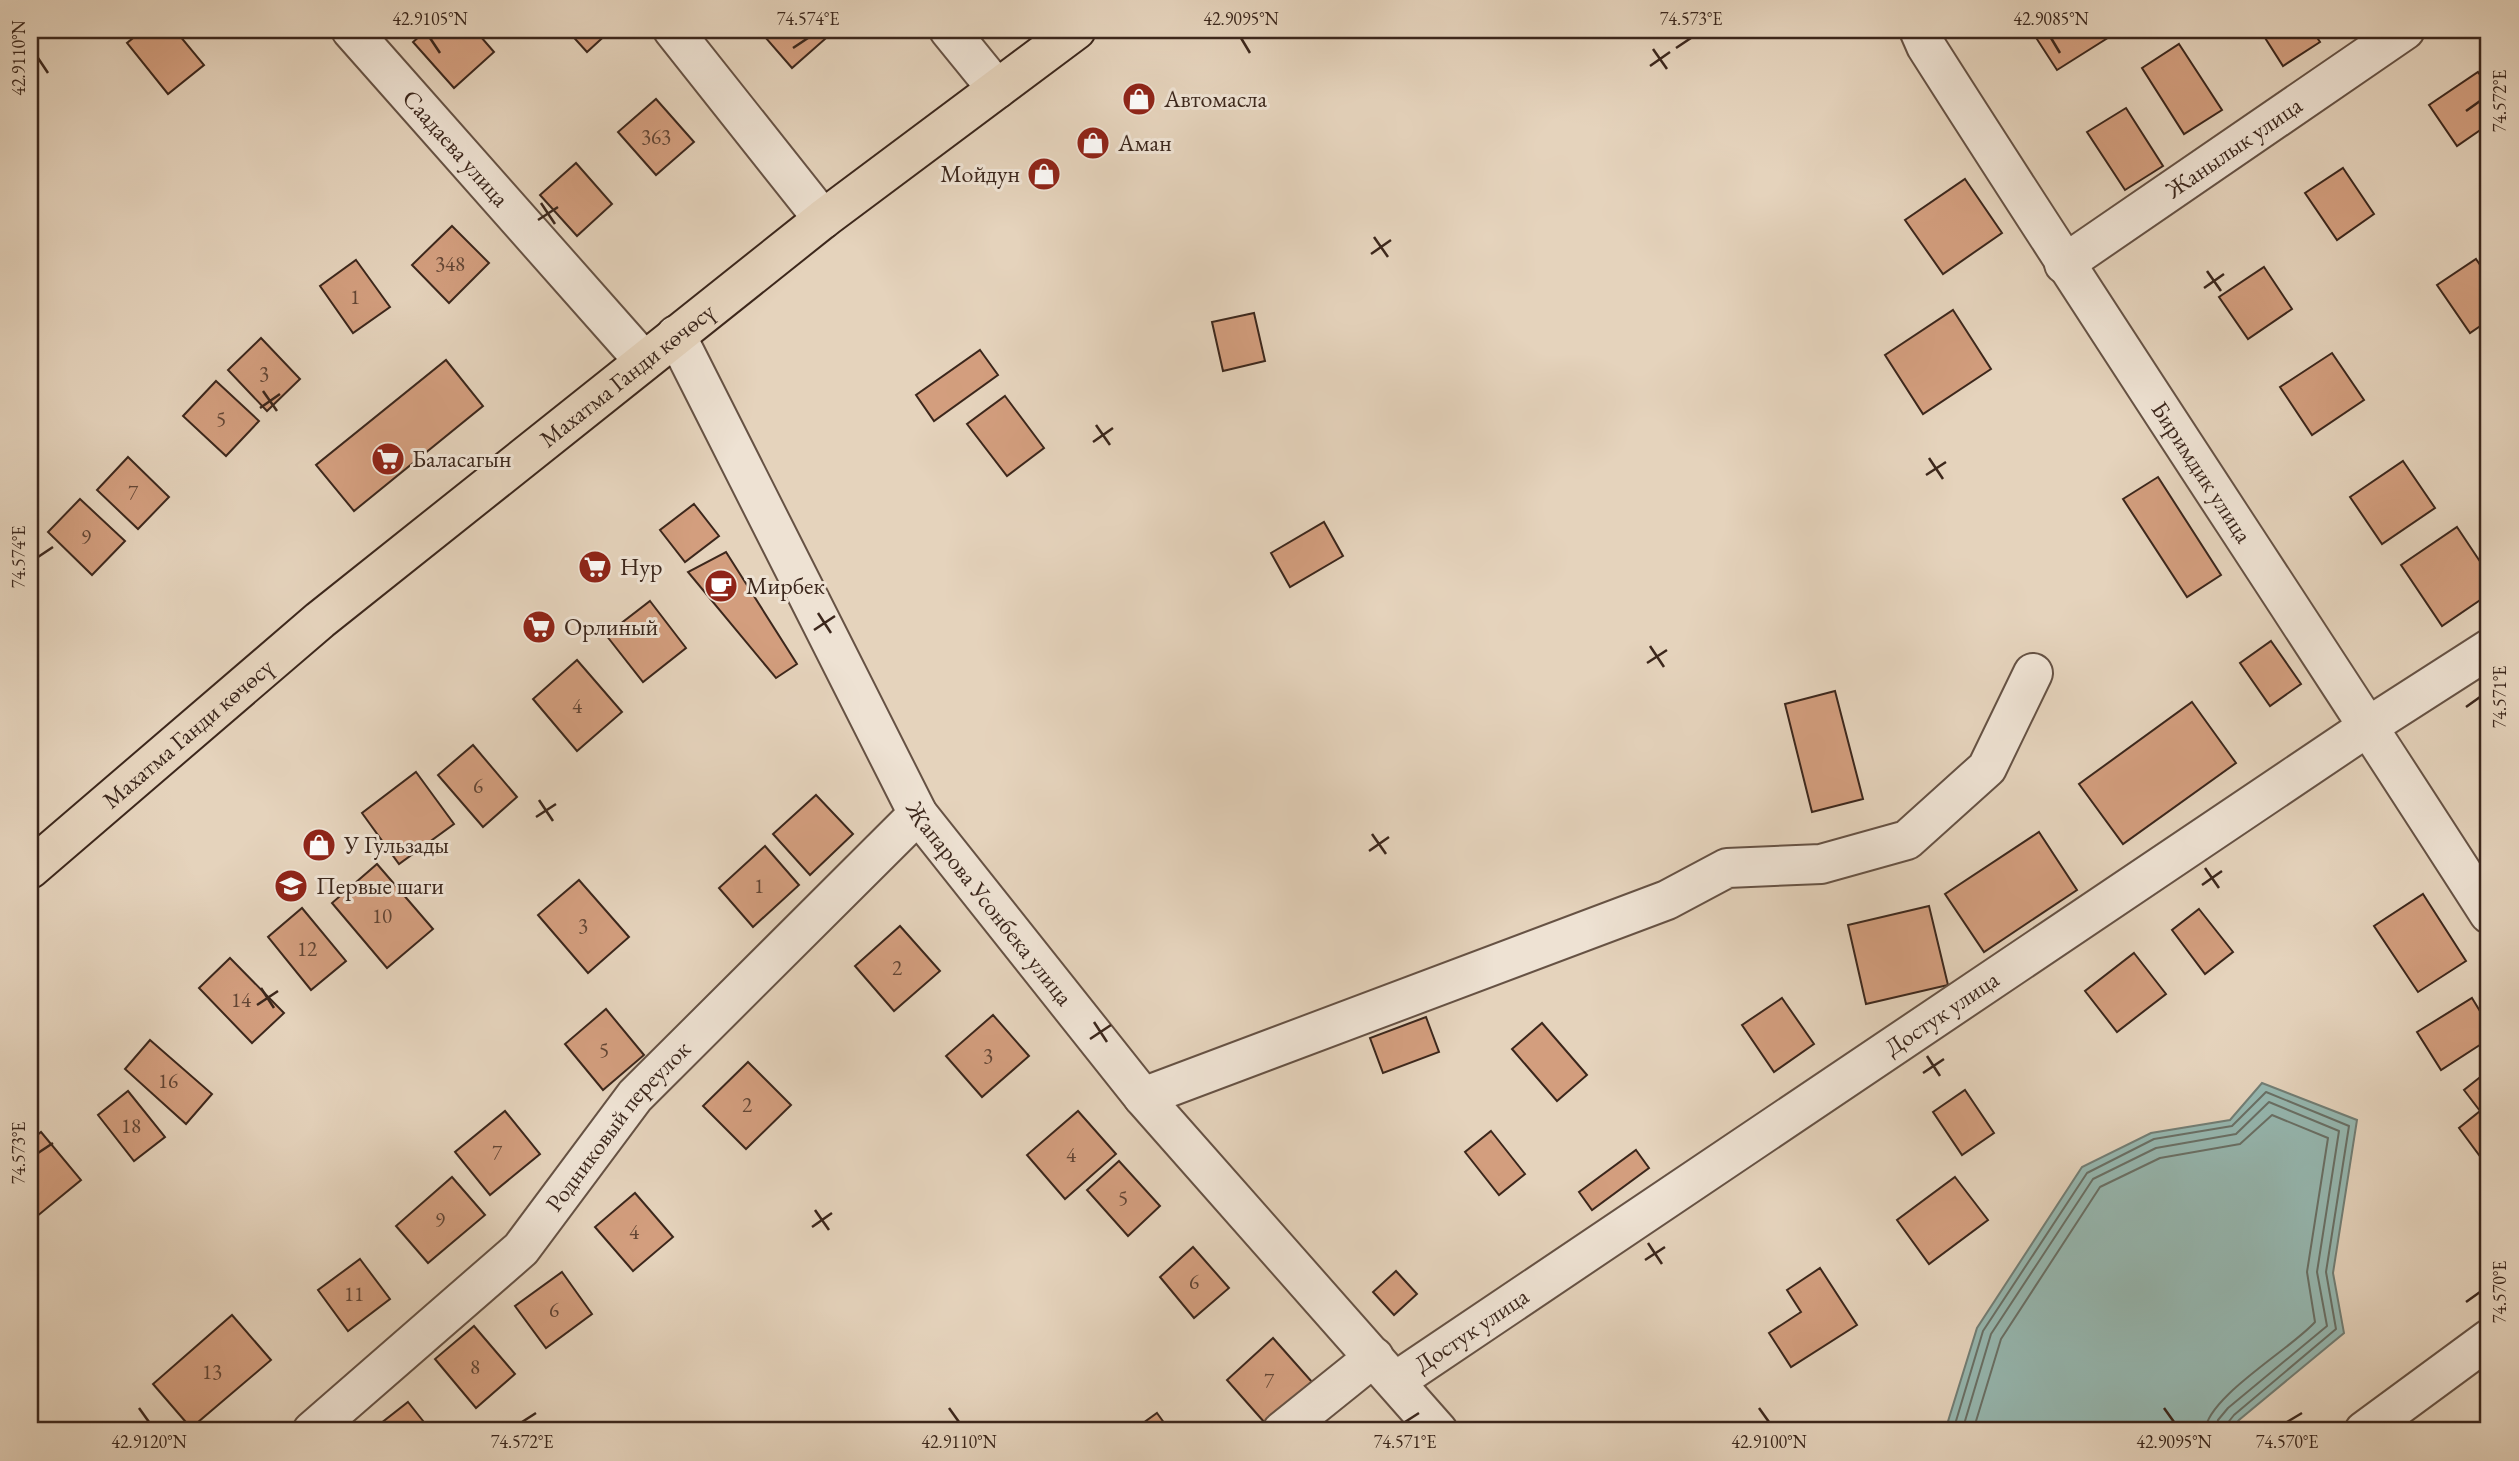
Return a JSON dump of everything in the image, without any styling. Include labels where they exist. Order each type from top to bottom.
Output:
[{"type":"main road","name":"Махатма Ганди көчөсү","points":[[30,869],[320,620],[823,219],[1076,30]]},
{"type":"street","name":"Саадаева улица","points":[[351,30],[644,361]]},
{"type":"street","points":[[673,30],[823,219]]},
{"type":"street","points":[[949,30],[997,89]]},
{"type":"street","name":"Биримдик улица","points":[[1919,30],[1926,46],[2064,264],[2369,726],[2489,914]]},
{"type":"street","name":"Жанылык улица","points":[[2064,264],[2405,30]]},
{"type":"street","name":"Жапарова Усонбека улица","points":[[676,335],[918,814],[1143,1097],[1438,1431]]},
{"type":"street","name":"Достук улица","points":[[1282,1431],[1385,1369],[2489,649]]},
{"type":"street","points":[[1143,1097],[1667,900],[1727,868],[1821,864],[1907,840],[1987,768],[2033,673]]},
{"type":"street","name":"Родниковый переулок","points":[[312,1431],[521,1250],[635,1096],[918,814]]},
{"type":"street","points":[[2364,1431],[2489,1339]]},
{"type":"water","points":[[2262,1083],[2357,1120],[2333,1273],[2344,1333],[2239,1420],[2230,1431],[1945,1431],[1977,1328],[2082,1167],[2151,1133],[2230,1120]]},
{"type":"building","points":[[143,30],[175,30],[204,65],[168,94],[127,43]]},
{"type":"building","points":[[427,30],[475,30],[494,52],[454,88],[413,42]]},
{"type":"building","points":[[567,30],[611,30],[587,52]]},
{"type":"building","points":[[759,30],[816,30],[825,39],[792,68]]},
{"type":"building","points":[[2031,30],[2111,30],[2114,34],[2057,70]]},
{"type":"building","points":[[2260,30],[2312,30],[2320,42],[2283,66]]},
{"type":"building","points":[[2179,44],[2222,110],[2184,134],[2142,68]]},
{"type":"building","points":[[2478,72],[2489,88],[2489,124],[2457,146],[2429,105]]},
{"type":"building","points":[[656,99],[694,142],[656,175],[618,132]]},
{"type":"building","points":[[2126,108],[2163,166],[2125,190],[2087,132]]},
{"type":"building","points":[[576,163],[612,204],[577,236],[540,195]]},
{"type":"building","points":[[2343,168],[2374,214],[2337,240],[2305,193]]},
{"type":"building","points":[[1965,179],[2002,233],[1943,274],[1905,220]]},
{"type":"building","points":[[452,226],[489,263],[449,303],[412,265]]},
{"type":"building","points":[[2476,259],[2489,278],[2489,320],[2470,333],[2437,285]]},
{"type":"building","points":[[356,260],[390,307],[353,333],[320,286]]},
{"type":"building","points":[[2264,267],[2292,309],[2248,339],[2219,297]]},
{"type":"building","points":[[1953,310],[1991,369],[1923,414],[1885,355]]},
{"type":"building","points":[[1254,313],[1265,361],[1223,371],[1212,322]]},
{"type":"building","points":[[261,338],[300,379],[267,411],[228,370]]},
{"type":"building","points":[[980,350],[998,375],[934,421],[916,395]]},
{"type":"building","points":[[2332,353],[2364,400],[2312,435],[2280,387]]},
{"type":"building","points":[[446,360],[483,406],[354,511],[316,465]]},
{"type":"building","points":[[216,381],[259,421],[226,456],[183,416]]},
{"type":"building","points":[[1005,396],[1044,448],[1007,476],[967,424]]},
{"type":"building","points":[[128,457],[169,497],[138,529],[97,490]]},
{"type":"building","points":[[2403,461],[2435,508],[2382,544],[2350,497]]},
{"type":"building","points":[[2158,477],[2221,575],[2187,597],[2123,499]]},
{"type":"building","points":[[80,499],[125,541],[92,575],[48,532]]},
{"type":"building","points":[[694,504],[719,536],[685,562],[660,530]]},
{"type":"building","points":[[1324,522],[1343,556],[1290,587],[1271,553]]},
{"type":"building","points":[[2457,527],[2489,575],[2489,594],[2442,626],[2401,565]]},
{"type":"building","points":[[726,552],[797,664],[776,678],[688,572]]},
{"type":"building","points":[[650,601],[686,648],[643,682],[606,635]]},
{"type":"building","points":[[2271,641],[2301,684],[2270,706],[2240,663]]},
{"type":"building","points":[[577,660],[622,712],[577,751],[533,699]]},
{"type":"building","points":[[1835,691],[1863,799],[1812,812],[1785,704]]},
{"type":"building","points":[[2192,702],[2236,763],[2123,844],[2079,784]]},
{"type":"building","points":[[473,745],[517,797],[483,827],[438,775]]},
{"type":"building","points":[[416,772],[454,824],[399,864],[362,813]]},
{"type":"building","points":[[816,795],[853,834],[810,875],[773,834]]},
{"type":"building","points":[[2039,832],[2077,890],[1984,952],[1945,894]]},
{"type":"building","points":[[765,846],[799,885],[753,927],[719,888]]},
{"type":"building","points":[[377,864],[433,929],[387,968],[332,903]]},
{"type":"building","points":[[579,880],[629,937],[588,973],[538,915]]},
{"type":"building","points":[[2423,894],[2466,961],[2418,992],[2374,926]]},
{"type":"building","points":[[1929,906],[1948,985],[1866,1004],[1848,925]]},
{"type":"building","points":[[302,908],[346,961],[311,990],[268,937]]},
{"type":"building","points":[[2199,909],[2233,952],[2205,974],[2172,930]]},
{"type":"building","points":[[900,926],[940,971],[894,1011],[855,966]]},
{"type":"building","points":[[2134,953],[2166,994],[2117,1032],[2085,991]]},
{"type":"building","points":[[230,958],[284,1013],[252,1043],[199,988]]},
{"type":"building","points":[[1782,998],[1814,1044],[1774,1072],[1742,1025]]},
{"type":"building","points":[[2472,998],[2489,1026],[2489,1039],[2441,1070],[2417,1032]]},
{"type":"building","points":[[606,1009],[644,1055],[603,1090],[565,1044]]},
{"type":"building","points":[[993,1015],[1029,1056],[982,1097],[946,1056]]},
{"type":"building","points":[[1426,1017],[1439,1052],[1383,1073],[1370,1038]]},
{"type":"building","points":[[1542,1023],[1587,1075],[1557,1101],[1512,1049]]},
{"type":"building","points":[[150,1040],[212,1094],[186,1124],[125,1069]]},
{"type":"building","points":[[748,1062],[791,1105],[746,1149],[703,1106]]},
{"type":"building","points":[[2489,1070],[2489,1160],[2485,1163],[2459,1128],[2480,1111],[2464,1090]]},
{"type":"building","points":[[1965,1090],[1994,1133],[1962,1155],[1933,1112]]},
{"type":"building","points":[[128,1091],[165,1137],[134,1161],[98,1115]]},
{"type":"building","points":[[505,1111],[540,1154],[490,1195],[455,1152]]},
{"type":"building","points":[[1078,1111],[1116,1154],[1065,1199],[1027,1155]]},
{"type":"building","points":[[1491,1131],[1525,1174],[1499,1195],[1465,1152]]},
{"type":"building","points":[[41,1132],[81,1180],[30,1222],[30,1141]]},
{"type":"building","points":[[1636,1150],[1649,1168],[1592,1210],[1579,1192]]},
{"type":"building","points":[[1119,1161],[1160,1206],[1128,1236],[1087,1190]]},
{"type":"building","points":[[452,1177],[485,1215],[428,1263],[396,1226]]},
{"type":"building","points":[[1955,1177],[1988,1220],[1929,1264],[1897,1220]]},
{"type":"building","points":[[635,1193],[673,1237],[633,1271],[595,1227]]},
{"type":"building","points":[[2489,1223],[2489,1242],[2481,1228]]},
{"type":"building","points":[[1193,1247],[1229,1288],[1194,1318],[1160,1277]]},
{"type":"building","points":[[360,1259],[390,1299],[348,1331],[318,1290]]},
{"type":"building","points":[[1820,1268],[1857,1325],[1791,1367],[1769,1333],[1801,1312],[1787,1290]]},
{"type":"building","points":[[1396,1271],[1417,1294],[1394,1315],[1373,1292]]},
{"type":"building","points":[[562,1272],[592,1314],[546,1348],[515,1306]]},
{"type":"building","points":[[232,1315],[271,1360],[191,1428],[153,1384]]},
{"type":"building","points":[[474,1326],[515,1374],[476,1408],[435,1359]]},
{"type":"building","points":[[1273,1338],[1312,1382],[1265,1423],[1227,1380]]},
{"type":"building","points":[[408,1402],[431,1431],[371,1431]]},
{"type":"building","points":[[1157,1413],[1170,1431],[1132,1431]]},
{"type":"place","name":"Автомасла","points":[[1139,99]]},
{"type":"place","name":"Аман","points":[[1093,143]]},
{"type":"place","name":"Мойдун","points":[[1044,174]]},
{"type":"place","name":"Баласагын","points":[[388,459]]},
{"type":"place","name":"Нур","points":[[595,567]]},
{"type":"place","name":"Мирбек","points":[[721,586]]},
{"type":"place","name":"Орлиный","points":[[539,627]]},
{"type":"place","name":"У Гульзады","points":[[319,845]]},
{"type":"place","name":"Первые шаги","points":[[291,886]]}]
